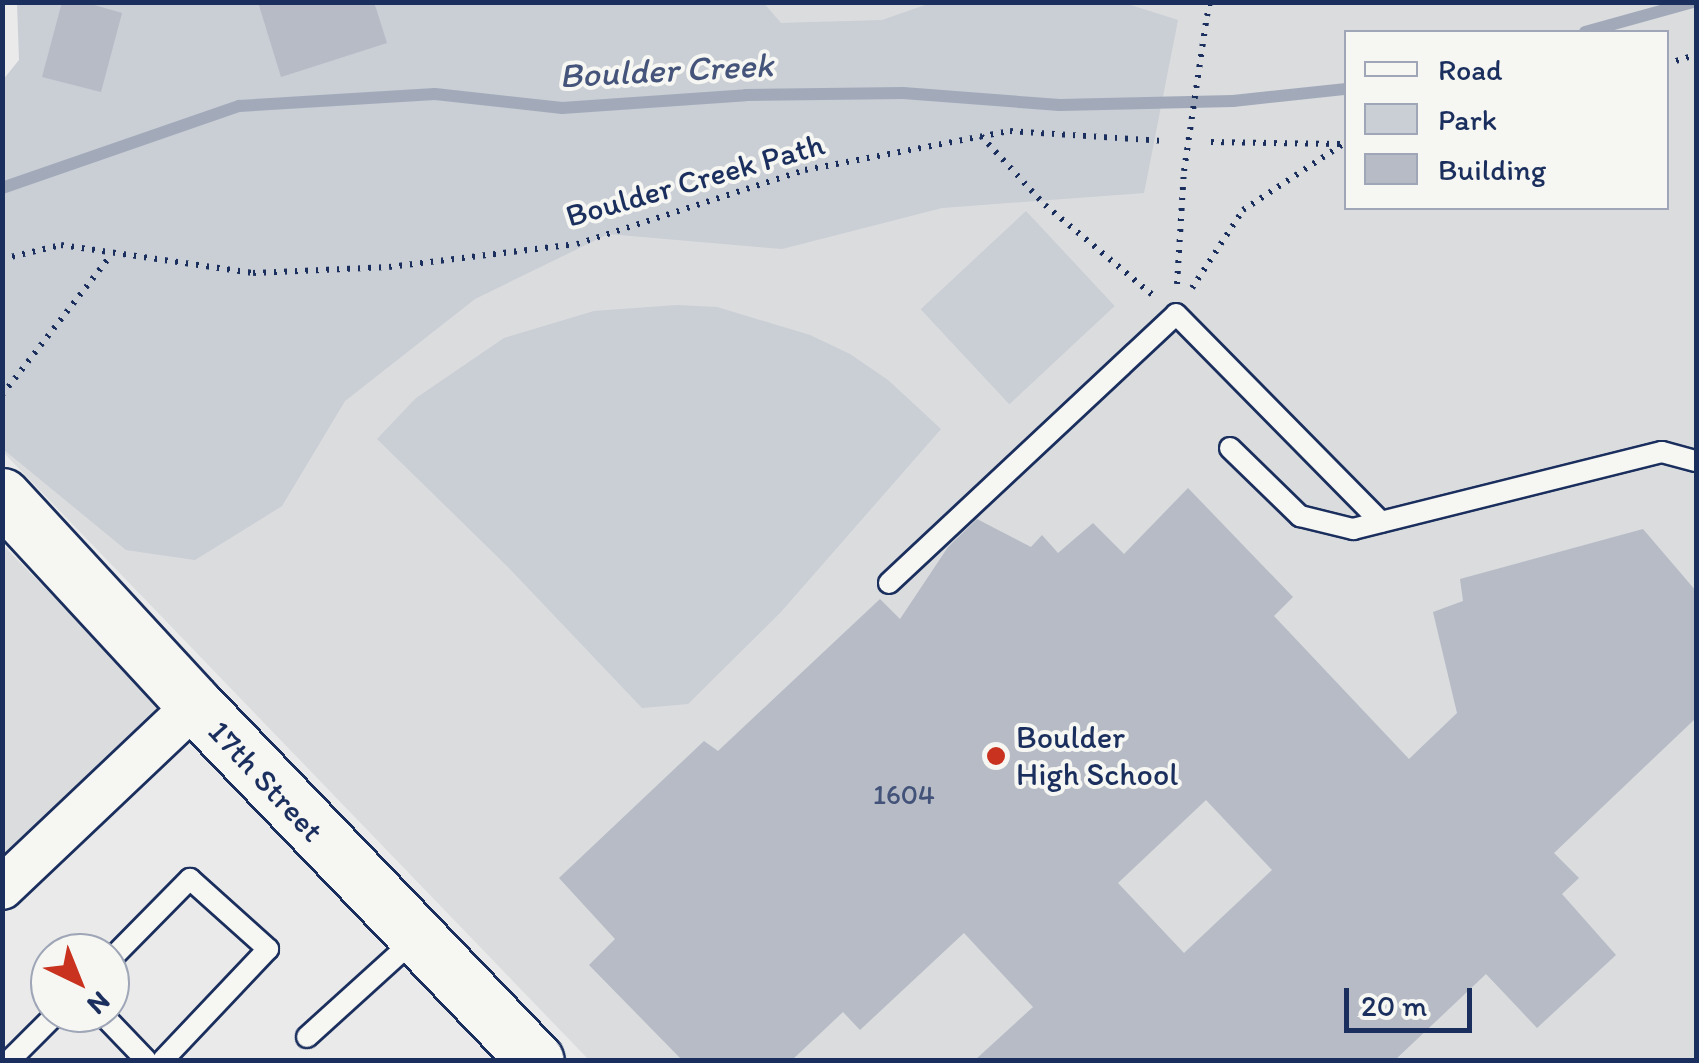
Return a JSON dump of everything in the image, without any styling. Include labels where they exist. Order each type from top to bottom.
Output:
[{"type":"street","name":"17th Street","points":[[2,496],[195,706],[536,1060]]},
{"type":"street","points":[[2,888],[195,706]]},
{"type":"lane","points":[[888,584],[1176,314],[1381,522]]},
{"type":"lane","points":[[1230,448],[1300,516],[1353,529],[1662,452],[1696,460]]},
{"type":"lane","points":[[130,940],[190,879],[268,949],[163,1060]]},
{"type":"lane","points":[[307,1036],[416,939]]},
{"type":"lane","points":[[10,1060],[37,1033]]},
{"type":"lane","points":[[121,1033],[146,1060]]},
{"type":"path","points":[[1176,314],[1184,171],[1210,2]]},
{"type":"path","points":[[1669,63],[1696,55]]},
{"type":"path","name":"Boulder Creek Path","points":[[2,260],[61,245],[253,274],[390,268],[577,244],[805,170],[1010,131],[1163,140]]},
{"type":"path","points":[[982,136],[1045,205],[1176,314]]},
{"type":"path","points":[[1211,142],[1344,144]]},
{"type":"path","points":[[1176,314],[1242,210],[1344,144]]},
{"type":"path","points":[[2,394],[111,255]]},
{"type":"shaded area","name":"Boulder High School","points":[[539,3],[1696,3],[1696,1060],[589,1060],[3,452],[2,433]]},
{"type":"shaded area","points":[[3,545],[161,707],[3,855]]},
{"type":"green space","points":[[763,2],[781,23],[882,20],[931,3],[1121,2],[1178,20],[1144,193],[942,208],[782,249],[608,234],[475,299],[345,401],[282,506],[195,560],[126,550],[3,449],[2,81],[19,60],[17,3]]},
{"type":"green space","points":[[1026,211],[1115,306],[1009,404],[921,309]]},
{"type":"green space","points":[[677,305],[717,307],[810,335],[850,354],[888,380],[941,429],[780,613],[688,704],[642,708],[507,566],[377,439],[416,398],[504,338],[594,311]]},
{"type":"building","points":[[62,2],[84,2],[122,13],[101,92],[42,77]]},
{"type":"building","points":[[258,2],[374,2],[387,43],[281,77]]},
{"type":"building","points":[[1188,488],[1293,597],[1274,616],[1409,759],[1457,713],[1433,612],[1463,601],[1460,579],[1643,529],[1696,591],[1696,718],[1554,853],[1579,878],[1562,894],[1616,955],[1537,1028],[1486,974],[1395,1060],[975,1060],[1033,1007],[964,933],[860,1030],[843,1012],[792,1060],[682,1060],[589,965],[615,939],[559,878],[704,741],[718,751],[880,599],[900,619],[948,547],[977,519],[1031,547],[1042,535],[1058,553],[1093,523],[1124,554]],"holes":[[[1206,800],[1272,870],[1184,953],[1118,883]]]},
{"type":"waterway","name":"Boulder Creek","points":[[1592,30],[1693,2]]},
{"type":"waterway","name":"Boulder Creek","points":[[2,188],[239,106],[435,94],[562,108],[746,95],[903,93],[1060,105],[1233,101],[1344,89]]},
{"type":"place","name":"Boulder High School","points":[[996,756]]}]
